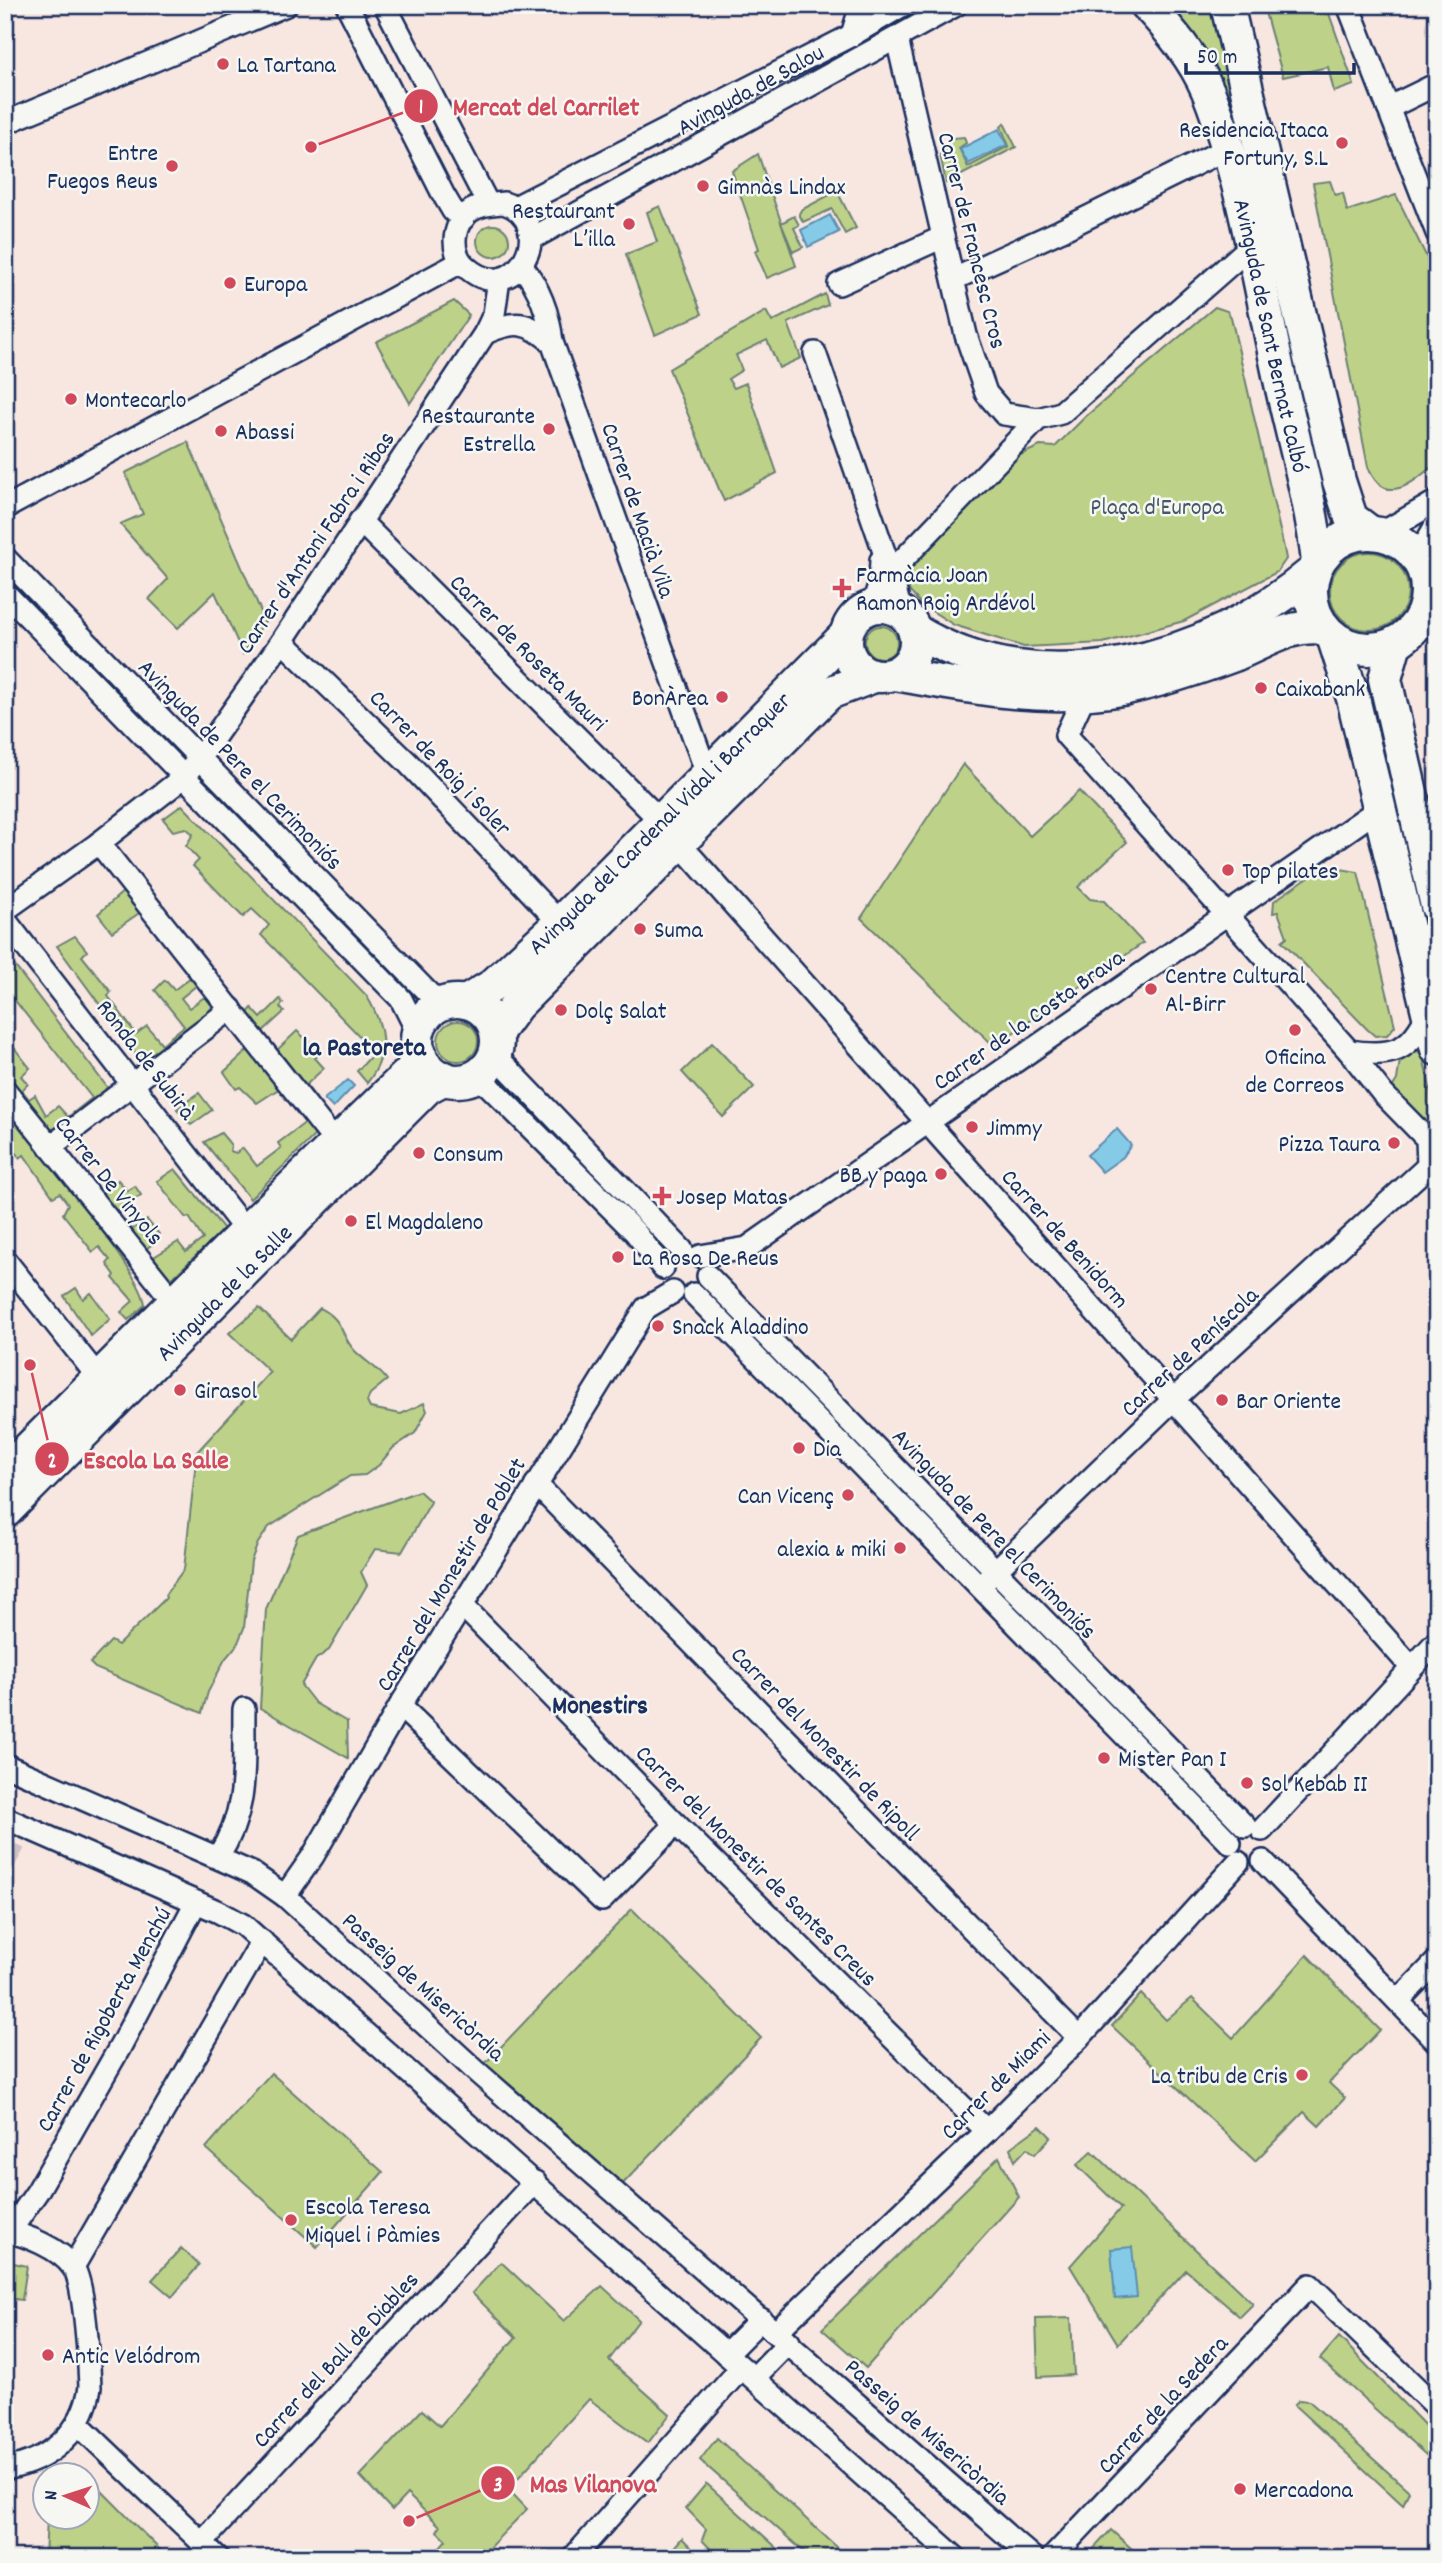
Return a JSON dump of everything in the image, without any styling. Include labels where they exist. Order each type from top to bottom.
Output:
[{"type":"street","points":[[5,123],[286,5]]},
{"type":"street","points":[[347,5],[443,194],[453,211],[464,218]]},
{"type":"street","points":[[385,5],[488,204]]},
{"type":"street","name":"Avinguda de Salou","points":[[852,35],[861,5]]},
{"type":"street","name":"Avinguda de Salou","points":[[531,239],[956,5]]},
{"type":"street","name":"Avinguda de Sant Bernat Calbó","points":[[1147,5],[1177,38],[1194,65],[1208,91],[1226,149],[1251,246],[1316,567],[1311,601],[1329,633],[1351,690],[1437,1049]]},
{"type":"street","name":"Avinguda de Sant Bernat Calbó","points":[[1227,5],[1339,481],[1351,518],[1405,546],[1422,568]]},
{"type":"street","points":[[1348,5],[1437,233]]},
{"type":"street","points":[[515,207],[896,10]]},
{"type":"street","name":"Carrer de Francesc Cros","points":[[897,39],[966,335],[986,393],[1004,414],[1038,419]]},
{"type":"street","points":[[1388,108],[1437,84]]},
{"type":"street","points":[[954,279],[1060,231],[1226,149]]},
{"type":"street","points":[[504,203],[515,207],[528,226],[531,239],[528,255],[522,266],[499,279],[474,274],[461,262],[455,239],[464,218],[473,209],[488,204],[504,203]]},
{"type":"street","points":[[839,284],[943,236]]},
{"type":"street","points":[[891,572],[1038,419],[1061,413],[1251,246]]},
{"type":"street","points":[[5,508],[461,262]]},
{"type":"street","name":"Carrer de Macià Vila","points":[[522,266],[541,295],[550,323],[552,342],[707,774]]},
{"type":"street","name":"Carrer d'Antoni Fabra i Ribas","points":[[5,910],[99,843],[184,777],[199,759],[282,641],[485,333],[494,314],[499,279]]},
{"type":"street","points":[[485,333],[505,324],[524,325],[534,327],[552,342]]},
{"type":"street","points":[[815,353],[891,572],[896,617]]},
{"type":"street","points":[[1437,501],[1376,533],[1341,540],[1316,567],[1265,607],[1188,646],[1136,662],[1091,670],[1026,667],[954,652],[896,617],[858,614],[846,635],[849,656],[856,667],[885,675],[1012,693],[1085,694],[1129,687],[1186,672],[1292,629],[1329,633],[1364,649],[1395,643],[1409,633],[1420,619],[1426,594],[1422,568],[1426,543],[1437,523]]},
{"type":"street","name":"Carrer de Roseta Mauri","points":[[360,521],[670,832]]},
{"type":"street","points":[[880,544],[880,582],[896,617],[916,644],[913,656],[885,675]]},
{"type":"street","name":"Avinguda de Pere el Cerimoniós","points":[[5,558],[245,806],[453,1004]]},
{"type":"street","name":"Avinguda de Pere el Cerimoniós","points":[[5,593],[401,999],[418,1042]]},
{"type":"street","name":"Avinguda del Cardenal Vidal i Barraquer","points":[[496,1044],[516,1006],[670,832],[707,774],[846,635]]},
{"type":"street","name":"Carrer de Roig i Soler","points":[[282,641],[407,762],[560,923]]},
{"type":"street","points":[[1395,643],[1385,679],[1437,906]]},
{"type":"street","name":"Avinguda del Cardenal Vidal i Barraquer","points":[[453,1004],[492,986],[560,923],[670,832],[829,693],[885,675]]},
{"type":"street","points":[[1085,694],[1066,735],[1349,1051],[1383,1094],[1427,1139],[1432,1168]]},
{"type":"street","points":[[184,777],[202,778],[225,802],[245,806]]},
{"type":"street","name":"Carrer de la Costa Brava","points":[[697,1261],[747,1248],[1380,808]]},
{"type":"street","name":"Carrer de Benidorm","points":[[670,832],[1412,1668]]},
{"type":"street","points":[[99,843],[336,1143]]},
{"type":"street","name":"Ronda de Subirà","points":[[5,920],[246,1231]]},
{"type":"street","points":[[459,1078],[489,1067],[496,1044],[486,1013],[453,1004],[424,1017],[418,1042],[434,1072],[488,1085],[635,1232],[663,1268],[664,1282],[683,1293],[705,1284],[697,1261],[670,1256],[663,1268]]},
{"type":"street","points":[[50,1147],[231,1009]]},
{"type":"street","points":[[1349,1051],[1366,1054],[1399,1050],[1411,1044],[1419,1034],[1428,1013]]},
{"type":"street","name":"Avinguda de la Salle","points":[[5,1472],[98,1377],[411,1071],[418,1042]]},
{"type":"street","name":"Avinguda de Pere el Cerimoniós","points":[[496,1044],[988,1578],[1234,1853]]},
{"type":"street","name":"Avinguda de la Salle","points":[[5,1512],[428,1087],[459,1078]]},
{"type":"street","name":"Carrer De Vinyols","points":[[5,1090],[174,1302]]},
{"type":"street","name":"Carrer de Peníscola","points":[[988,1578],[1174,1399],[1432,1168]]},
{"type":"street","points":[[5,1260],[98,1377]]},
{"type":"street","name":"Avinguda de Pere el Cerimoniós","points":[[683,1293],[1253,1828]]},
{"type":"street","name":"Carrer del Monestir de Poblet","points":[[285,1896],[313,1856],[400,1706],[646,1308],[683,1293]]},
{"type":"street","name":"Carrer del Monestir de Ripoll","points":[[536,1484],[1079,2038]]},
{"type":"street","name":"Carrer del Monestir de Santes Creus","points":[[462,1605],[676,1824],[987,2130]]},
{"type":"street","points":[[1253,1828],[1270,1845],[1263,1861],[1250,1866],[1234,1853],[1235,1832],[1253,1828],[1437,1641]]},
{"type":"street","points":[[400,1706],[602,1900],[676,1824]]},
{"type":"street","points":[[218,1857],[235,1829],[243,1799],[244,1709]]},
{"type":"street","name":"Passeig de Misericòrdia","points":[[5,1765],[218,1857],[252,1873],[285,1896],[477,2072],[1033,2558]]},
{"type":"street","points":[[5,1818],[243,1925],[956,2558]]},
{"type":"street","name":"Carrer de Miami","points":[[776,2331],[987,2130],[1079,2038],[1234,1853]]},
{"type":"street","points":[[1263,1861],[1398,2001],[1428,2021],[1437,2042]]},
{"type":"street","name":"Carrer de Rigoberta Menchú","points":[[5,2229],[17,2221],[37,2192],[126,2035],[196,1902]]},
{"type":"street","points":[[73,2267],[262,1941]]},
{"type":"street","points":[[1398,2001],[1437,1961]]},
{"type":"street","name":"Carrer del Ball de Diables","points":[[202,2542],[535,2182]]},
{"type":"street","points":[[5,2229],[25,2235],[73,2267],[80,2288],[90,2387],[78,2424],[68,2439],[12,2468],[5,2486]]},
{"type":"street","name":"Carrer de la Sedera","points":[[1052,2558],[1310,2285],[1437,2408]]},
{"type":"street","points":[[741,2367],[776,2331]]},
{"type":"street","points":[[573,2558],[776,2331]]},
{"type":"street","points":[[78,2424],[218,2558]]},
{"type":"green space","points":[[1163,5],[1215,5],[1327,487],[1317,490],[1231,124]]},
{"type":"green space","points":[[1263,5],[1326,5],[1354,85],[1334,92],[1328,67],[1283,77]]},
{"type":"green space","points":[[1004,123],[1016,147],[946,183],[940,154],[945,151],[944,144],[954,138],[964,137],[966,143],[959,148],[968,167],[1009,146],[1001,127]]},
{"type":"green space","points":[[758,154],[796,266],[767,278],[755,251],[759,249],[732,171]]},
{"type":"green space","points":[[1330,181],[1335,195],[1343,193],[1347,211],[1396,195],[1437,278],[1437,462],[1400,488],[1383,487],[1375,480],[1368,467],[1313,183]]},
{"type":"green space","points":[[837,191],[856,228],[845,234],[832,209],[803,222],[799,214],[801,210]]},
{"type":"green space","points":[[660,206],[702,314],[655,335],[626,254],[657,242],[647,212]]},
{"type":"green space","points":[[794,216],[799,225],[794,228],[803,247],[793,252],[781,223]]},
{"type":"green space","points":[[493,225],[504,230],[509,241],[504,252],[493,257],[482,252],[477,241],[482,230]]},
{"type":"green space","points":[[825,294],[828,305],[788,323],[801,358],[779,368],[767,340],[736,355],[742,370],[728,379],[734,388],[746,383],[777,473],[724,501],[669,369],[766,311],[772,322]]},
{"type":"green space","points":[[454,301],[469,315],[410,403],[376,342]]},
{"type":"green space","name":"Plaça d'Europa","points":[[1215,307],[1227,311],[1231,317],[1286,559],[1277,572],[1184,621],[1103,643],[1024,647],[954,625],[921,604],[910,592],[901,569],[1005,462],[1040,446],[1055,447],[1085,417]]},
{"type":"green space","points":[[188,442],[265,621],[243,654],[215,592],[178,628],[149,599],[168,579],[120,524],[143,514],[125,473]]},
{"type":"green space","points":[[1369,552],[1384,555],[1397,563],[1405,576],[1408,591],[1405,606],[1397,619],[1384,627],[1369,630],[1354,627],[1341,619],[1333,606],[1330,591],[1333,576],[1341,563],[1354,555]]},
{"type":"green space","points":[[881,626],[892,631],[897,642],[892,653],[881,658],[870,653],[865,642],[870,631]]},
{"type":"green space","points":[[1380,731],[1411,863],[1408,864],[1376,732]]},
{"type":"green space","points":[[963,764],[1030,836],[1079,791],[1127,842],[1078,887],[1090,899],[1104,901],[1143,943],[994,1046],[861,918]]},
{"type":"green space","points":[[182,805],[366,995],[381,1028],[382,1039],[379,1061],[367,1083],[357,1071],[375,1052],[261,935],[269,925],[252,909],[243,917],[193,866],[199,860],[186,846],[193,834],[186,828],[173,831],[163,819]]},
{"type":"green space","points":[[1324,866],[1358,872],[1395,1026],[1387,1035],[1375,1036],[1367,1029],[1282,941],[1287,937],[1278,912],[1273,913],[1274,901]]},
{"type":"green space","points":[[125,890],[142,911],[112,932],[98,914]]},
{"type":"green space","points":[[75,936],[87,951],[82,956],[111,992],[108,996],[136,1034],[147,1026],[162,1044],[184,1026],[155,990],[165,980],[174,990],[191,977],[197,985],[181,998],[189,1008],[206,996],[212,1005],[210,1014],[147,1060],[138,1057],[57,946]]},
{"type":"green space","points":[[5,964],[14,965],[107,1087],[99,1098],[58,1130],[47,1129],[5,1073],[5,1042],[8,1040],[30,1068],[21,1076],[28,1084],[22,1090],[29,1099],[35,1095],[46,1115],[58,1106],[68,1117],[92,1098],[5,988]]},
{"type":"green space","points":[[280,999],[283,1003],[280,1007],[284,1012],[261,1033],[246,1015],[252,1008],[261,1018]]},
{"type":"green space","points":[[458,1021],[472,1027],[478,1041],[472,1055],[458,1061],[444,1055],[438,1041],[444,1027]]},
{"type":"green space","points":[[297,1031],[321,1053],[315,1058],[324,1068],[306,1085],[316,1098],[313,1100],[275,1052]]},
{"type":"green space","points":[[712,1043],[754,1087],[723,1117],[682,1072]]},
{"type":"green space","points":[[249,1049],[280,1088],[257,1103],[240,1087],[236,1089],[224,1072]]},
{"type":"green space","points":[[1415,1050],[1422,1053],[1437,1118],[1437,1125],[1432,1128],[1427,1127],[1392,1088],[1397,1080],[1400,1060]]},
{"type":"green space","points":[[199,1093],[212,1110],[191,1125],[177,1109]]},
{"type":"green space","points":[[5,1105],[107,1236],[140,1289],[145,1305],[128,1320],[121,1312],[133,1301],[113,1278],[115,1275],[107,1264],[110,1260],[99,1247],[93,1252],[63,1214],[68,1204],[60,1193],[53,1197],[24,1155],[20,1158],[5,1140]]},
{"type":"green space","points":[[306,1122],[316,1134],[250,1199],[204,1142],[221,1133],[231,1145],[230,1151],[236,1153],[243,1148],[257,1166],[281,1148],[278,1143]]},
{"type":"green space","points":[[175,1169],[224,1229],[169,1281],[149,1260],[178,1242],[186,1252],[203,1239],[189,1217],[186,1218],[157,1181]]},
{"type":"green space","points":[[118,1180],[127,1191],[135,1186],[141,1195],[114,1212],[101,1195]]},
{"type":"green space","points":[[147,1220],[159,1234],[154,1238],[155,1242],[143,1251],[128,1232]]},
{"type":"green space","points":[[76,1288],[83,1299],[91,1293],[110,1319],[91,1336],[64,1296]]},
{"type":"green space","points":[[259,1308],[291,1339],[320,1308],[334,1318],[354,1350],[387,1380],[370,1394],[367,1402],[370,1408],[401,1414],[424,1403],[427,1411],[415,1433],[393,1448],[379,1465],[365,1475],[350,1476],[269,1527],[258,1543],[251,1561],[244,1628],[237,1645],[225,1659],[208,1692],[202,1713],[95,1668],[90,1663],[111,1641],[118,1645],[166,1598],[165,1595],[184,1569],[197,1452],[270,1372],[229,1333]]},
{"type":"green space","points":[[419,1491],[431,1502],[402,1552],[375,1549],[361,1572],[367,1585],[329,1650],[316,1659],[301,1685],[315,1703],[347,1722],[348,1758],[260,1708],[266,1609],[298,1535]]},
{"type":"green space","points":[[632,1909],[761,2038],[616,2191],[477,2072]]},
{"type":"green space","points":[[1307,1955],[1380,2030],[1329,2083],[1345,2098],[1319,2126],[1304,2112],[1255,2161],[1112,2026],[1141,1994],[1166,2020],[1192,1998],[1233,2038]]},
{"type":"green space","points":[[271,2073],[383,2172],[317,2247],[206,2148]]},
{"type":"green space","points":[[1040,2126],[1051,2137],[1035,2154],[1027,2148],[1015,2161],[1010,2148]]},
{"type":"green space","points":[[1092,2151],[1253,2304],[1240,2317],[1186,2270],[1118,2344],[1070,2266],[1121,2208],[1077,2165]]},
{"type":"green space","points":[[999,2157],[1019,2197],[866,2368],[822,2329]]},
{"type":"green space","points":[[181,2248],[199,2265],[172,2297],[152,2280]]},
{"type":"green space","points":[[5,2261],[27,2266],[22,2300],[5,2298]]},
{"type":"green space","points":[[501,2262],[564,2321],[602,2286],[639,2320],[609,2360],[670,2414],[648,2443],[589,2399],[508,2489],[527,2509],[479,2558],[452,2558],[439,2548],[446,2540],[437,2531],[440,2526],[407,2494],[392,2510],[360,2476],[422,2410],[440,2426],[516,2337],[472,2293]]},
{"type":"green space","points":[[1071,2318],[1074,2375],[1038,2377],[1036,2319]]},
{"type":"green space","points":[[1339,2337],[1437,2438],[1437,2465],[1320,2359]]},
{"type":"green space","points":[[1299,2400],[1309,2401],[1409,2491],[1403,2505],[1294,2405]]},
{"type":"green space","points":[[717,2438],[849,2558],[811,2558],[700,2460]]},
{"type":"green space","points":[[706,2484],[788,2558],[719,2558],[702,2540],[706,2529],[686,2508]]},
{"type":"green space","points":[[102,2491],[168,2558],[45,2558],[46,2532],[102,2532]]},
{"type":"green space","points":[[1111,2530],[1142,2558],[1085,2558]]},
{"type":"green space","points":[[682,2538],[701,2558],[665,2558]]},
{"type":"water","points":[[999,129],[1007,145],[968,164],[960,149]]},
{"type":"water","points":[[830,215],[839,232],[808,247],[801,230]]},
{"type":"water","points":[[348,1080],[354,1086],[333,1108],[324,1099]]},
{"type":"water","points":[[1117,1129],[1131,1145],[1123,1157],[1102,1172],[1087,1155]]},
{"type":"water","points":[[1132,2247],[1137,2297],[1115,2299],[1111,2249]]},
{"type":"tunnel","points":[[5,1862],[25,1826]]},
{"type":"place","name":"La Tartana","points":[[223,64]]},
{"type":"place","name":"Residencia Itaca Fortuny, S.L","points":[[1342,143]]},
{"type":"place","name":"Mercat del Carrilet","points":[[311,147]]},
{"type":"place","name":"Entre Fuegos Reus","points":[[172,166]]},
{"type":"place","name":"Gimnàs Lindax","points":[[703,186]]},
{"type":"place","name":"Restaurant L’illa","points":[[629,224]]},
{"type":"place","name":"Europa","points":[[230,283]]},
{"type":"place","name":"Montecarlo","points":[[71,399]]},
{"type":"place","name":"Restaurante Estrella","points":[[549,429]]},
{"type":"place","name":"Abassi","points":[[221,431]]},
{"type":"place","name":"Farmàcia Joan Ramon Roig Ardévol","points":[[842,588]]},
{"type":"place","name":"Caixabank","points":[[1261,688]]},
{"type":"place","name":"BonÀrea","points":[[722,697]]},
{"type":"place","name":"Top pilates","points":[[1228,870]]},
{"type":"place","name":"Suma","points":[[640,929]]},
{"type":"place","name":"Centre Cultural Al-Birr","points":[[1151,989]]},
{"type":"place","name":"Dolç Salat","points":[[561,1010]]},
{"type":"place","name":"Oficina de Correos","points":[[1295,1030]]},
{"type":"place","name":"Jimmy","points":[[972,1127]]},
{"type":"place","name":"Pizza Taura","points":[[1394,1143]]},
{"type":"place","name":"Consum","points":[[419,1153]]},
{"type":"place","name":"BB y paga","points":[[941,1174]]},
{"type":"place","name":"Josep Matas","points":[[662,1196]]},
{"type":"place","name":"El Magdaleno","points":[[351,1221]]},
{"type":"place","name":"La Rosa De Reus","points":[[618,1257]]},
{"type":"place","name":"Snack Aladdino","points":[[658,1326]]},
{"type":"place","name":"Escola La Salle","points":[[30,1365]]},
{"type":"place","name":"Girasol","points":[[180,1390]]},
{"type":"place","name":"Bar Oriente","points":[[1222,1400]]},
{"type":"place","name":"Dia","points":[[799,1448]]},
{"type":"place","name":"Can Vicenç","points":[[848,1495]]},
{"type":"place","name":"alexia & miki","points":[[900,1548]]},
{"type":"place","name":"Mister Pan I","points":[[1104,1758]]},
{"type":"place","name":"Sol Kebab II","points":[[1247,1783]]},
{"type":"place","name":"La tribu de Cris","points":[[1302,2075]]},
{"type":"place","name":"Escola Teresa Miquel i Pàmies","points":[[291,2220]]},
{"type":"place","name":"Antic Velódrom","points":[[48,2355]]},
{"type":"place","name":"Mercadona","points":[[1240,2489]]},
{"type":"place","name":"Mas Vilanova","points":[[409,2521]]},
{"type":"district","name":"la Pastoreta","points":[[364,1046]]},
{"type":"district","name":"Monestirs","points":[[600,1704]]}]
